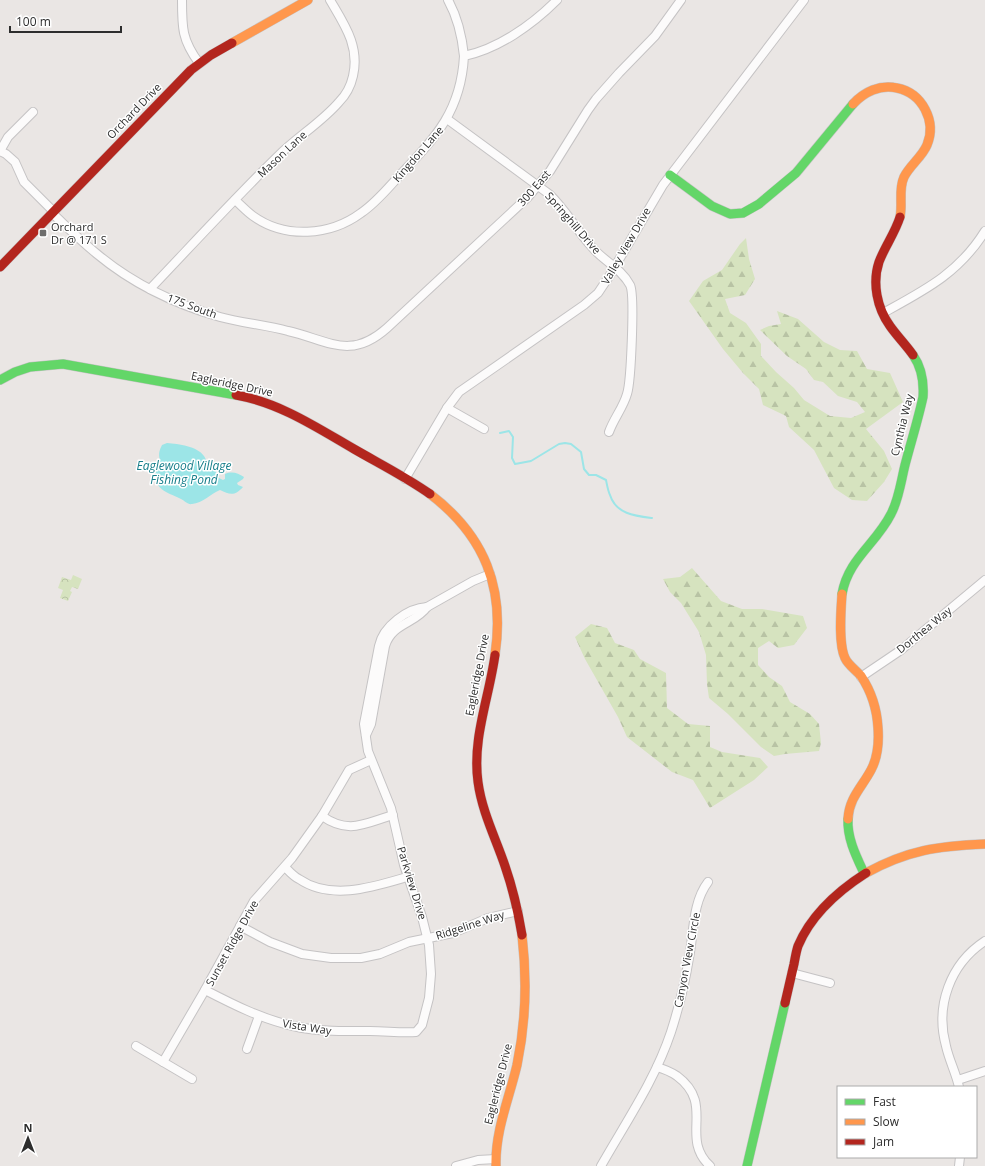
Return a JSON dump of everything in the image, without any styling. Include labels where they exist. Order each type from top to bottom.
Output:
[{"type":"main road","name":"Orchard Drive","points":[[0,267],[198,64],[308,0]]},
{"type":"main road","name":"Cynthia Way","points":[[670,175],[716,209],[727,214],[740,214],[757,206],[793,175],[856,101],[865,94],[876,89],[887,87],[899,88],[911,94],[920,102],[927,113],[930,124],[930,136],[924,152],[903,179],[900,193],[900,216],[878,265],[876,278],[876,292],[883,313],[892,328],[918,361],[922,374],[923,391],[920,411],[893,510],[883,527],[853,562],[843,585],[842,596],[843,650],[846,660],[861,677],[874,707],[878,725],[877,752],[873,766],[868,777],[852,799],[848,813],[849,835],[853,850],[864,872]]},
{"type":"main road","name":"Eagleridge Drive","points":[[0,380],[11,374],[31,367],[50,364],[63,364],[260,400],[286,409],[405,479],[439,501],[460,521],[478,545],[490,574],[497,602],[498,632],[496,651],[479,729],[477,753],[478,776],[484,810],[506,868],[518,911],[524,962],[524,1014],[519,1054],[497,1137],[496,1163]]},
{"type":"main road","points":[[747,1166],[798,947],[803,936],[820,910],[832,898],[864,872],[898,858],[924,850],[985,844]]},
{"type":"street","points":[[182,0],[182,17],[185,39],[198,64]]},
{"type":"street","name":"Mason Lane","points":[[150,289],[282,152],[338,104],[346,92],[353,77],[354,50],[349,34],[330,0]]},
{"type":"street","name":"Kingdon Lane","points":[[235,200],[253,216],[262,221],[275,227],[301,232],[318,231],[344,224],[358,216],[371,205],[425,149],[447,119],[459,85],[464,56],[457,18],[448,0]]},
{"type":"street","points":[[464,56],[478,53],[490,48],[517,32],[534,21],[556,0]]},
{"type":"street","name":"300 East","points":[[356,346],[372,340],[380,334],[528,197],[550,171],[596,100],[619,73],[655,36],[681,0]]},
{"type":"street","name":"Valley View Drive","points":[[405,479],[454,397],[464,388],[593,297],[602,288],[615,268],[655,196],[804,0]]},
{"type":"street","points":[[0,151],[8,137],[33,112]]},
{"type":"street","name":"Springhill Drive","points":[[447,119],[538,185],[557,202],[592,248],[615,268],[625,278],[631,287],[630,374],[628,392],[608,432]]},
{"type":"street","name":"175 South","points":[[0,151],[15,162],[24,182],[53,213],[97,254],[124,274],[150,289],[188,307],[221,317],[296,333],[337,346],[356,346]]},
{"type":"street","points":[[883,313],[911,299],[938,282],[964,259],[985,231]]},
{"type":"street","points":[[447,408],[484,429]]},
{"type":"street","name":"Parkview Drive","points":[[416,1032],[420,1029],[424,1020],[430,991],[431,967],[428,938],[408,877],[393,815],[367,747],[364,724],[381,638],[386,629],[394,622],[419,608],[427,607],[473,581],[490,574]]},
{"type":"street","name":"Dorthea Way","points":[[861,677],[901,650],[985,580]]},
{"type":"street","name":"Sunset Ridge Drive","points":[[163,1062],[254,901],[285,867],[322,816],[349,770],[371,760]]},
{"type":"street","points":[[322,816],[337,825],[350,827],[393,815]]},
{"type":"street","points":[[285,867],[300,880],[312,886],[327,890],[367,888],[408,877]]},
{"type":"street","name":"Canyon View Circle","points":[[601,1166],[657,1066],[671,1032],[683,989],[697,904],[703,889],[708,882]]},
{"type":"street","name":"Ridgeline Way","points":[[240,926],[270,942],[290,950],[313,956],[336,959],[361,958],[373,956],[402,944],[453,933],[488,918],[518,911]]},
{"type":"street","points":[[985,941],[966,957],[955,972],[947,989],[943,1005],[942,1020],[944,1039],[959,1084],[985,1071]]},
{"type":"street","points":[[792,973],[830,983]]},
{"type":"street","name":"Vista Way","points":[[205,990],[239,1008],[295,1027],[314,1030],[416,1032]]},
{"type":"street","points":[[247,1049],[259,1016]]},
{"type":"street","points":[[136,1046],[192,1079]]},
{"type":"street","points":[[657,1066],[676,1075],[692,1092],[695,1098],[697,1111],[695,1134],[698,1147],[705,1161],[710,1166]]},
{"type":"street","points":[[456,1166],[478,1160],[496,1163]]},
{"type":"green space","points":[[746,238],[749,259],[755,279],[745,295],[725,299],[730,313],[746,323],[761,344],[761,356],[794,388],[804,400],[830,416],[851,418],[865,412],[857,402],[838,396],[823,382],[814,380],[806,369],[787,356],[760,330],[769,326],[781,324],[777,311],[798,319],[824,342],[840,350],[857,351],[867,369],[890,373],[903,402],[866,429],[884,451],[892,469],[884,482],[867,501],[852,500],[834,488],[814,450],[789,427],[786,416],[763,405],[759,389],[723,349],[689,301],[703,281],[722,270]]},
{"type":"green space","points":[[692,568],[721,601],[742,609],[762,609],[803,616],[807,628],[794,645],[778,648],[769,641],[758,648],[758,665],[769,677],[782,686],[790,702],[810,714],[819,724],[821,743],[819,751],[774,756],[761,747],[728,714],[709,698],[706,655],[699,632],[681,603],[670,592],[663,579],[680,577]]},
{"type":"green space","points":[[73,575],[82,579],[78,589],[72,587],[70,591],[72,592],[68,601],[60,598],[63,590],[58,588],[62,577],[71,580]]},
{"type":"green space","points":[[591,624],[607,628],[615,643],[634,650],[640,659],[666,673],[667,708],[688,724],[710,726],[710,747],[722,752],[760,758],[768,767],[754,780],[710,808],[693,780],[672,772],[627,737],[618,717],[585,659],[575,637]]},
{"type":"water","name":"Eaglewood Village Fishing Pond","points":[[167,443],[182,445],[197,450],[204,456],[212,470],[215,470],[219,478],[223,480],[225,479],[225,474],[228,473],[235,473],[244,477],[237,483],[243,487],[232,494],[220,490],[200,502],[191,504],[161,489],[156,481],[156,468],[160,465],[160,448],[162,445]]},
{"type":"waterway","points":[[500,433],[509,431],[513,437],[512,458],[515,464],[531,461],[559,444],[571,444],[581,452],[584,469],[589,475],[596,475],[606,480],[609,493],[613,501],[621,510],[633,515],[652,518]]},
{"type":"traffic: fast","points":[[670,175],[712,206],[730,214],[743,213],[759,204],[796,173],[853,104]]},
{"type":"traffic: fast","points":[[842,594],[850,571],[856,561],[885,525],[894,508],[898,496],[923,397],[922,375],[913,355]]},
{"type":"traffic: fast","points":[[0,380],[15,372],[30,367],[63,364],[236,395]]},
{"type":"traffic: fast","points":[[848,819],[851,840],[864,873]]},
{"type":"traffic: fast","points":[[747,1166],[785,1003]]},
{"type":"traffic: slow","points":[[232,43],[308,0]]},
{"type":"traffic: slow","points":[[853,104],[862,96],[873,90],[891,87],[906,91],[914,96],[925,109],[930,127],[930,136],[925,149],[909,169],[902,182],[900,217]]},
{"type":"traffic: slow","points":[[430,494],[449,510],[465,527],[487,565],[497,607],[495,655]]},
{"type":"traffic: slow","points":[[842,594],[840,626],[843,652],[848,663],[861,676],[871,694],[876,714],[878,733],[878,749],[875,760],[871,770],[853,799],[848,819]]},
{"type":"traffic: slow","points":[[866,873],[881,865],[910,854],[952,846],[985,844]]},
{"type":"traffic: slow","points":[[496,1166],[496,1153],[500,1128],[517,1065],[524,1016],[525,967],[522,935]]},
{"type":"traffic: jam","points":[[0,267],[191,70],[211,55],[232,43]]},
{"type":"traffic: jam","points":[[900,217],[879,262],[876,287],[879,303],[886,319],[913,355]]},
{"type":"traffic: jam","points":[[236,395],[268,404],[312,424],[430,494]]},
{"type":"traffic: jam","points":[[495,655],[479,734],[477,750],[478,782],[486,815],[510,883],[522,935]]},
{"type":"traffic: jam","points":[[785,1003],[797,948],[810,924],[826,905],[845,888],[866,873]]},
{"type":"place","name":"Orchard Dr @ 171 S","points":[[43,233]]}]
